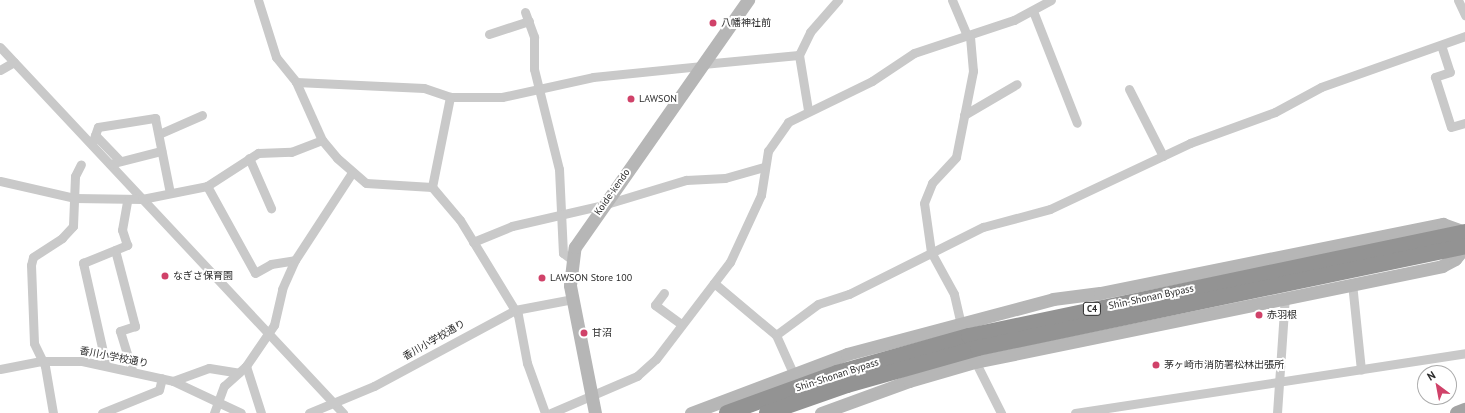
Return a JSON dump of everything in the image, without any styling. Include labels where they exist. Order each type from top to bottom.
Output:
[{"type":"highway","name":"Shin-Shonan Bypass","points":[[727,413],[837,373],[969,336],[1465,232]]},
{"type":"highway","name":"Shin-Shonan Bypass","points":[[767,413],[847,385],[992,345],[1465,246]]},
{"type":"main road","points":[[1457,413],[1465,410]]},
{"type":"street","points":[[258,0],[276,57],[296,82],[322,140],[351,174],[366,183],[432,188],[460,220],[515,310],[523,328],[527,363],[545,413]]},
{"type":"street","name":"Koide-kendo","points":[[595,413],[573,299],[571,259],[582,235],[748,0]]},
{"type":"street","points":[[808,110],[799,56],[810,32],[838,0]]},
{"type":"street","points":[[952,0],[968,36],[974,71],[956,157],[932,183],[924,203],[931,252],[954,294],[960,322],[975,362],[1001,413]]},
{"type":"street","points":[[551,413],[646,369],[714,283],[747,229],[761,195],[764,167],[768,151],[779,131],[808,110],[872,81],[914,53],[968,36],[1033,11],[1041,3],[1051,0]]},
{"type":"street","points":[[1458,0],[1465,15]]},
{"type":"street","points":[[1033,11],[1077,123]]},
{"type":"street","points":[[525,12],[528,21],[539,89],[559,169],[563,253],[571,259]]},
{"type":"street","points":[[489,34],[528,21]]},
{"type":"street","points":[[776,335],[818,304],[849,294],[983,226],[1050,209],[1220,131],[1275,112],[1321,87],[1465,36]]},
{"type":"street","points":[[1441,45],[1450,72],[1435,77],[1451,127],[1465,123]]},
{"type":"street","points":[[0,47],[7,66]]},
{"type":"street","points":[[296,82],[424,88],[450,97],[502,96],[593,77],[799,56]]},
{"type":"street","points":[[0,59],[92,144],[343,413]]},
{"type":"street","points":[[964,115],[1017,84]]},
{"type":"street","points":[[1129,90],[1163,156]]},
{"type":"street","points":[[432,188],[450,97]]},
{"type":"street","points":[[159,134],[202,115]]},
{"type":"street","points":[[92,144],[98,127],[155,118],[170,193]]},
{"type":"street","points":[[95,135],[120,161]]},
{"type":"street","points":[[0,181],[74,198],[127,201],[207,186],[249,158],[266,151],[301,150],[322,140]]},
{"type":"street","points":[[110,164],[161,151]]},
{"type":"street","points":[[249,158],[271,208]]},
{"type":"street","points":[[54,413],[41,361],[34,343],[31,264],[33,257],[62,238],[73,226],[74,198],[81,164]]},
{"type":"street","points":[[473,242],[512,226],[603,205],[686,180],[742,175],[764,167]]},
{"type":"street","points":[[214,413],[217,399],[224,386],[246,366],[268,334],[278,314],[282,289],[294,260],[351,174]]},
{"type":"street","points":[[207,186],[255,273],[271,264],[294,260]]},
{"type":"street","points":[[106,366],[83,264],[127,245],[122,230],[127,201]]},
{"type":"street","points":[[691,413],[793,373],[890,341],[1053,299],[1285,256],[1443,224],[1465,232]]},
{"type":"street","points":[[821,413],[908,381],[975,362],[1352,283],[1442,266],[1455,259],[1465,246]]},
{"type":"street","points":[[115,250],[135,326],[120,331],[132,370]]},
{"type":"street","points":[[1277,413],[1282,379],[1280,328],[1289,296],[1285,256]]},
{"type":"street","points":[[714,283],[776,335],[793,373]]},
{"type":"street","points":[[1352,283],[1361,370]]},
{"type":"street","points":[[664,293],[655,306],[681,324]]},
{"type":"street","name":"香川小学校通り","points":[[309,413],[374,386],[515,310],[573,299]]},
{"type":"street","points":[[1075,413],[1282,379],[1361,370],[1465,353]]},
{"type":"street","name":"香川小学校通り","points":[[0,369],[41,361],[68,359],[132,370],[173,381],[217,399],[241,413]]},
{"type":"street","points":[[246,366],[261,413]]},
{"type":"street","points":[[173,381],[209,368],[239,373]]},
{"type":"street","points":[[102,413],[159,390],[162,378]]},
{"type":"place","name":"八幡神社前","points":[[713,23]]},
{"type":"place","name":"LAWSON","points":[[631,99]]},
{"type":"place","name":"なぎさ保育園","points":[[165,276]]},
{"type":"place","name":"LAWSON Store 100","points":[[542,278]]},
{"type":"place","name":"赤羽根","points":[[1259,315]]},
{"type":"place","name":"甘沼","points":[[584,333]]},
{"type":"place","name":"茅ヶ崎市消防署松林出張所","points":[[1156,365]]}]
